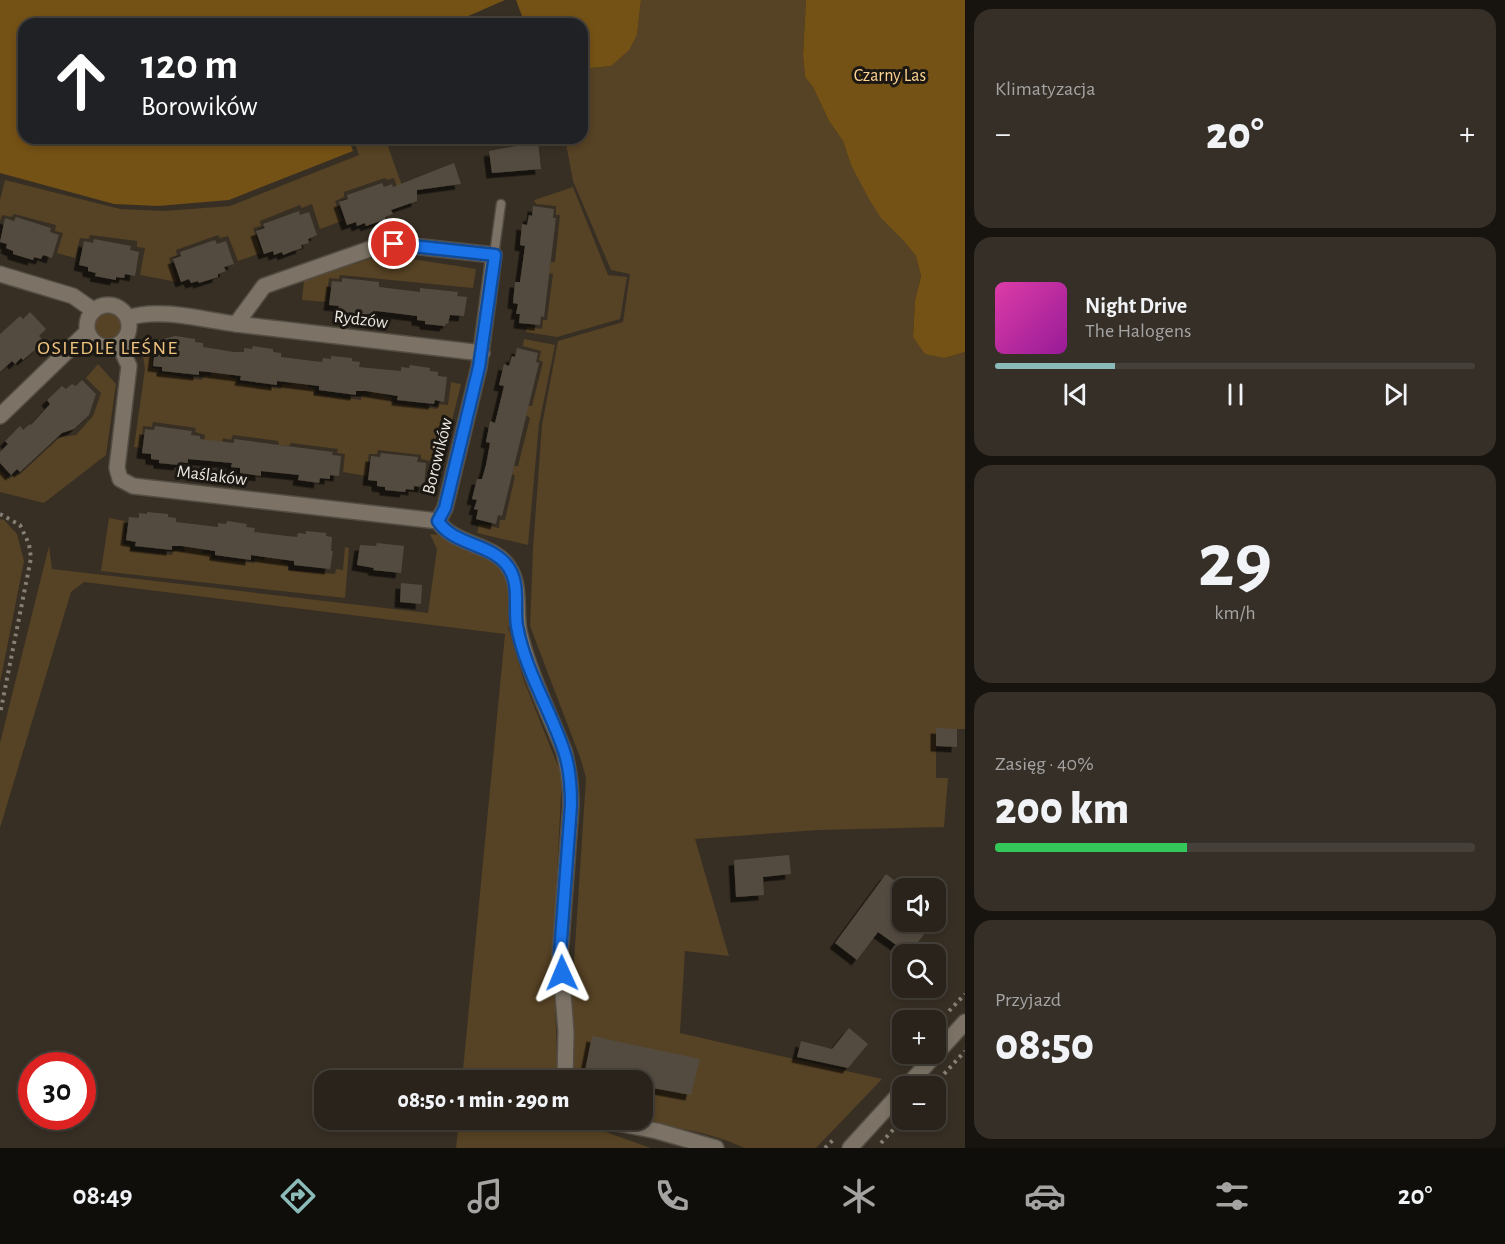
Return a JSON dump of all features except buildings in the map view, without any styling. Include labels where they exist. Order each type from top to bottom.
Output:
[{"type":"street","points":[[128,318],[141,314],[157,314],[236,324],[264,286],[381,245],[394,244],[495,255]]},
{"type":"street","name":"Borowików","points":[[495,255],[482,353],[445,508],[438,521],[444,531],[494,554],[510,569],[515,583],[517,625],[524,651],[564,751],[571,781],[560,954],[566,1032],[565,1070]]},
{"type":"street","points":[[0,274],[73,296],[93,310]]},
{"type":"street","points":[[110,304],[125,312],[128,318],[127,336],[119,344],[106,347],[97,345],[87,332],[86,323],[93,310],[102,305],[110,304]]},
{"type":"street","name":"Rydzów","points":[[236,324],[482,353]]},
{"type":"street","points":[[0,416],[87,332]]},
{"type":"street","name":"Maślaków","points":[[119,344],[129,366],[117,468],[120,479],[133,486],[438,521]]},
{"type":"street","points":[[916,1076],[965,1023]]},
{"type":"street","points":[[850,1148],[892,1102]]},
{"type":"street","points":[[652,1130],[716,1148]]},
{"type":"lane","name":"Borowików","points":[[495,255],[501,204]]},
{"type":"path","points":[[0,514],[20,525],[29,544],[31,558],[0,714]]},
{"type":"path","points":[[942,1076],[965,1051]]},
{"type":"path","points":[[876,1148],[893,1130]]},
{"type":"shaded area","points":[[641,0],[806,0],[803,55],[805,77],[813,87],[829,121],[843,141],[851,165],[916,256],[921,275],[915,300],[913,337],[945,358],[965,352],[965,729],[936,729],[936,778],[948,778],[944,827],[818,830],[695,839],[729,956],[685,951],[680,1033],[882,1079],[816,1148],[744,1148],[717,1137],[653,1123],[653,1070],[572,1070],[571,1007],[586,778],[530,626],[533,549],[542,425],[558,341],[623,322],[630,274],[611,270],[573,181],[566,144],[588,144],[588,68],[611,66],[637,35]]},
{"type":"shaded area","points":[[355,144],[387,144],[407,200],[402,202],[394,178],[387,180],[385,178],[344,192],[344,197],[335,201],[342,221],[320,229],[312,204],[302,208],[300,205],[260,221],[261,226],[253,228],[261,253],[238,261],[228,236],[220,238],[218,235],[176,250],[177,255],[169,258],[177,282],[140,275],[145,248],[137,247],[137,241],[90,235],[89,239],[80,238],[75,258],[57,253],[63,233],[55,231],[56,225],[14,214],[11,217],[2,215],[0,221],[0,200],[5,180],[120,209],[164,211],[230,206],[359,155]]},
{"type":"shaded area","points":[[573,187],[608,275],[627,277],[620,319],[557,337],[526,332],[527,327],[542,329],[543,320],[547,320],[553,274],[549,273],[551,262],[555,262],[560,215],[556,215],[556,206],[536,204],[534,200]]},
{"type":"shaded area","points":[[385,254],[411,255],[412,259],[476,269],[473,288],[340,275],[339,279],[329,278],[326,302],[302,300],[304,280]]},
{"type":"shaded area","points":[[108,310],[114,311],[122,319],[122,331],[114,339],[108,340],[102,339],[94,331],[93,325],[94,319],[102,311]]},
{"type":"shaded area","points":[[524,339],[555,345],[539,424],[528,545],[477,533],[479,524],[499,528],[500,520],[505,520],[515,476],[512,474],[514,466],[518,466],[530,418],[526,415],[528,406],[532,406],[543,362],[539,360],[541,351],[523,346]]},
{"type":"shaded area","points":[[144,343],[153,346],[152,368],[159,369],[159,373],[202,380],[204,375],[211,376],[215,355],[232,356],[229,377],[237,379],[237,383],[281,389],[282,384],[291,385],[294,364],[310,366],[308,387],[315,389],[315,394],[361,400],[362,395],[370,396],[373,373],[387,374],[385,396],[392,397],[391,403],[437,409],[438,404],[448,405],[451,382],[461,384],[437,482],[428,481],[430,461],[421,459],[421,455],[378,450],[377,454],[369,454],[366,476],[343,472],[345,454],[337,453],[338,449],[291,443],[289,446],[279,445],[278,441],[233,435],[231,440],[223,438],[220,459],[202,457],[205,435],[195,432],[196,428],[153,422],[152,427],[143,426],[141,448],[134,447],[145,369],[142,350]]},
{"type":"shaded area","points":[[98,364],[116,384],[106,455],[44,503],[0,492],[0,470],[9,479],[16,474],[19,475],[60,437],[76,435],[93,416],[101,393],[86,378]]},
{"type":"shaded area","points":[[109,518],[125,521],[123,544],[130,545],[130,550],[172,555],[174,550],[184,552],[188,527],[204,530],[202,553],[211,554],[212,559],[254,563],[255,559],[264,560],[267,537],[284,539],[281,563],[288,564],[288,570],[335,574],[336,569],[343,570],[345,547],[349,548],[345,598],[101,571]]},
{"type":"shaded area","points":[[0,519],[4,520],[17,534],[24,561],[0,683]]},
{"type":"shaded area","points":[[430,534],[438,535],[480,554],[499,568],[506,577],[509,586],[511,624],[508,627],[524,681],[562,776],[553,951],[558,1070],[463,1070],[505,634],[84,582],[71,592],[0,828],[0,743],[49,546],[52,569],[428,613],[437,549]]},
{"type":"shaded area","points":[[458,1130],[600,1130],[651,1148],[456,1148]]},
{"type":"green space","points":[[0,0],[505,0],[464,18],[18,18],[18,144],[350,144],[353,151],[229,200],[158,206],[114,204],[0,173]]},
{"type":"green space","points":[[516,0],[641,0],[637,35],[629,50],[611,66],[588,68],[588,18],[523,18]]},
{"type":"green space","name":"Czarny Las","points":[[806,0],[965,0],[965,352],[945,358],[925,354],[913,337],[915,300],[921,276],[916,256],[881,218],[869,199],[851,165],[843,141],[829,121],[813,87],[805,77],[803,55]]},
{"type":"district","name":"OSIEDLE LEŚNE","points":[[108,347]]},
{"type":"route","points":[[394,244],[495,255],[479,367],[445,508],[438,521],[444,531],[494,554],[510,569],[515,583],[517,625],[524,651],[564,751],[571,781],[571,805],[560,954],[562,973]]}]
